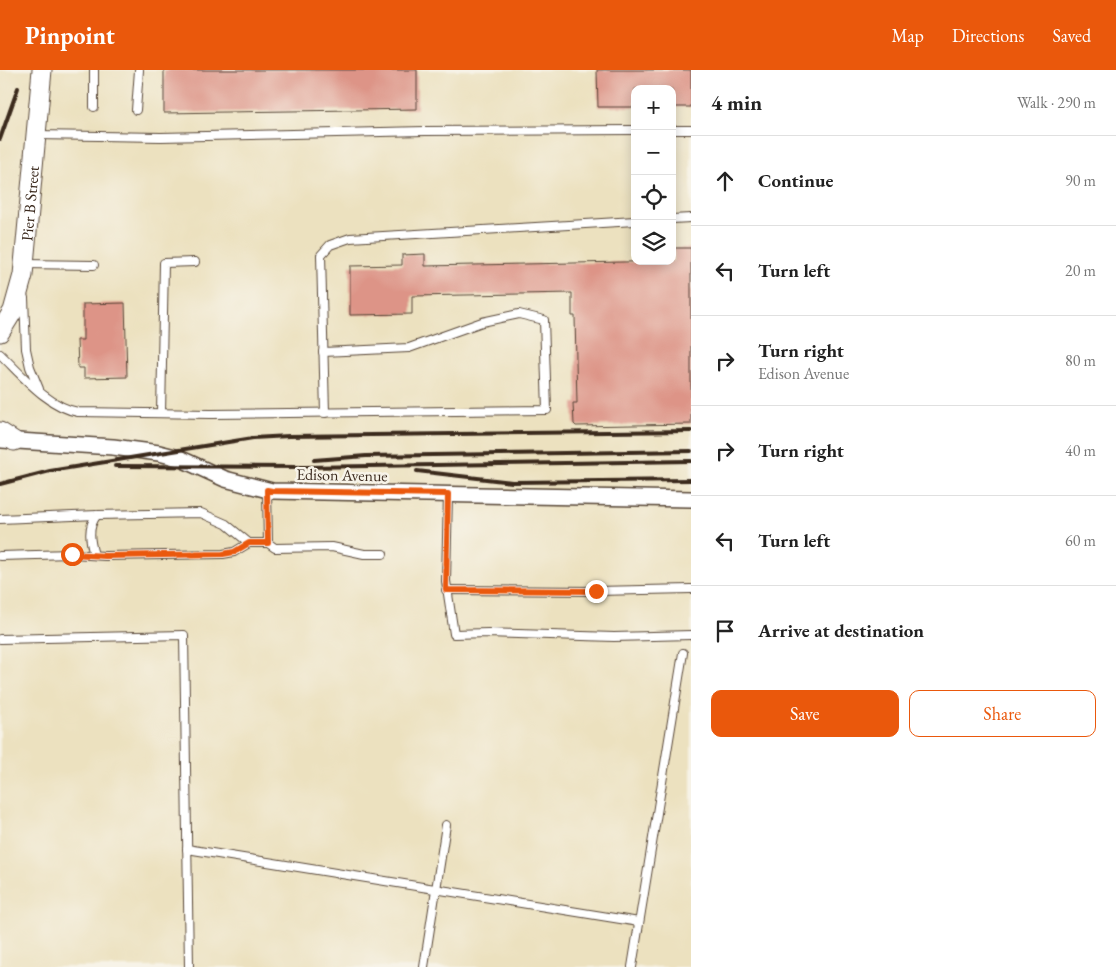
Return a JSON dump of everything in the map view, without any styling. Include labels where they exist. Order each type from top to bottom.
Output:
[{"type":"street","name":"Pier B Street","points":[[0,332],[13,311],[24,269],[42,70]]},
{"type":"street","name":"Edison Avenue","points":[[3,439],[113,447],[159,453],[179,458],[225,479],[272,491],[691,499]]},
{"type":"lane","points":[[94,70],[94,108]]},
{"type":"lane","points":[[136,110],[138,70]]},
{"type":"lane","points":[[36,135],[161,137],[415,131],[631,130]]},
{"type":"lane","points":[[676,130],[691,130]]},
{"type":"lane","points":[[676,219],[691,218]]},
{"type":"lane","points":[[325,413],[321,255],[330,245],[350,238],[631,221]]},
{"type":"lane","points":[[161,413],[164,263],[195,262]]},
{"type":"lane","points":[[41,393],[30,367],[26,349],[24,269],[94,265]]},
{"type":"lane","points":[[0,354],[56,405],[78,412],[325,413],[547,410],[544,320],[519,314],[482,322],[409,348],[323,352]]},
{"type":"lane","points":[[267,490],[268,543]]},
{"type":"lane","points":[[448,494],[446,590],[454,634],[488,633],[614,637],[691,635]]},
{"type":"lane","points":[[0,519],[97,515],[201,514],[226,524],[249,543]]},
{"type":"lane","points":[[94,555],[90,536],[91,526],[97,515]]},
{"type":"lane","points":[[0,556],[223,554],[234,552],[249,543],[268,543],[274,548],[332,547],[364,554],[383,554]]},
{"type":"lane","points":[[446,590],[596,591],[691,588]]},
{"type":"lane","points":[[0,639],[184,635],[189,967]]},
{"type":"lane","points":[[632,967],[683,653]]},
{"type":"lane","points":[[424,967],[446,825]]},
{"type":"lane","points":[[187,849],[639,922]]},
{"type":"building","points":[[164,70],[417,70],[417,109],[164,113]]},
{"type":"building","points":[[597,70],[691,70],[691,107],[676,107],[676,85],[631,85],[631,107],[598,107]]},
{"type":"building","points":[[676,248],[691,248],[691,424],[576,426],[574,424],[573,403],[577,403],[575,316],[572,316],[572,293],[412,296],[412,314],[350,315],[350,266],[402,265],[402,255],[425,254],[425,266],[631,262],[631,265],[676,265]]},
{"type":"building","points":[[125,303],[127,377],[84,378],[84,368],[78,368],[77,340],[83,340],[83,304]]},
{"type":"railway","points":[[0,139],[18,88]]},
{"type":"railway","points":[[0,484],[50,471],[253,438],[691,431]]},
{"type":"railway","points":[[314,460],[366,456],[691,451]]},
{"type":"railway","points":[[115,466],[305,467],[691,461]]},
{"type":"railway","points":[[417,471],[512,482],[691,480]]},
{"type":"route","points":[[72,554],[105,556],[223,554],[234,552],[249,543],[268,543],[267,490],[448,494],[446,590],[596,591]]}]
